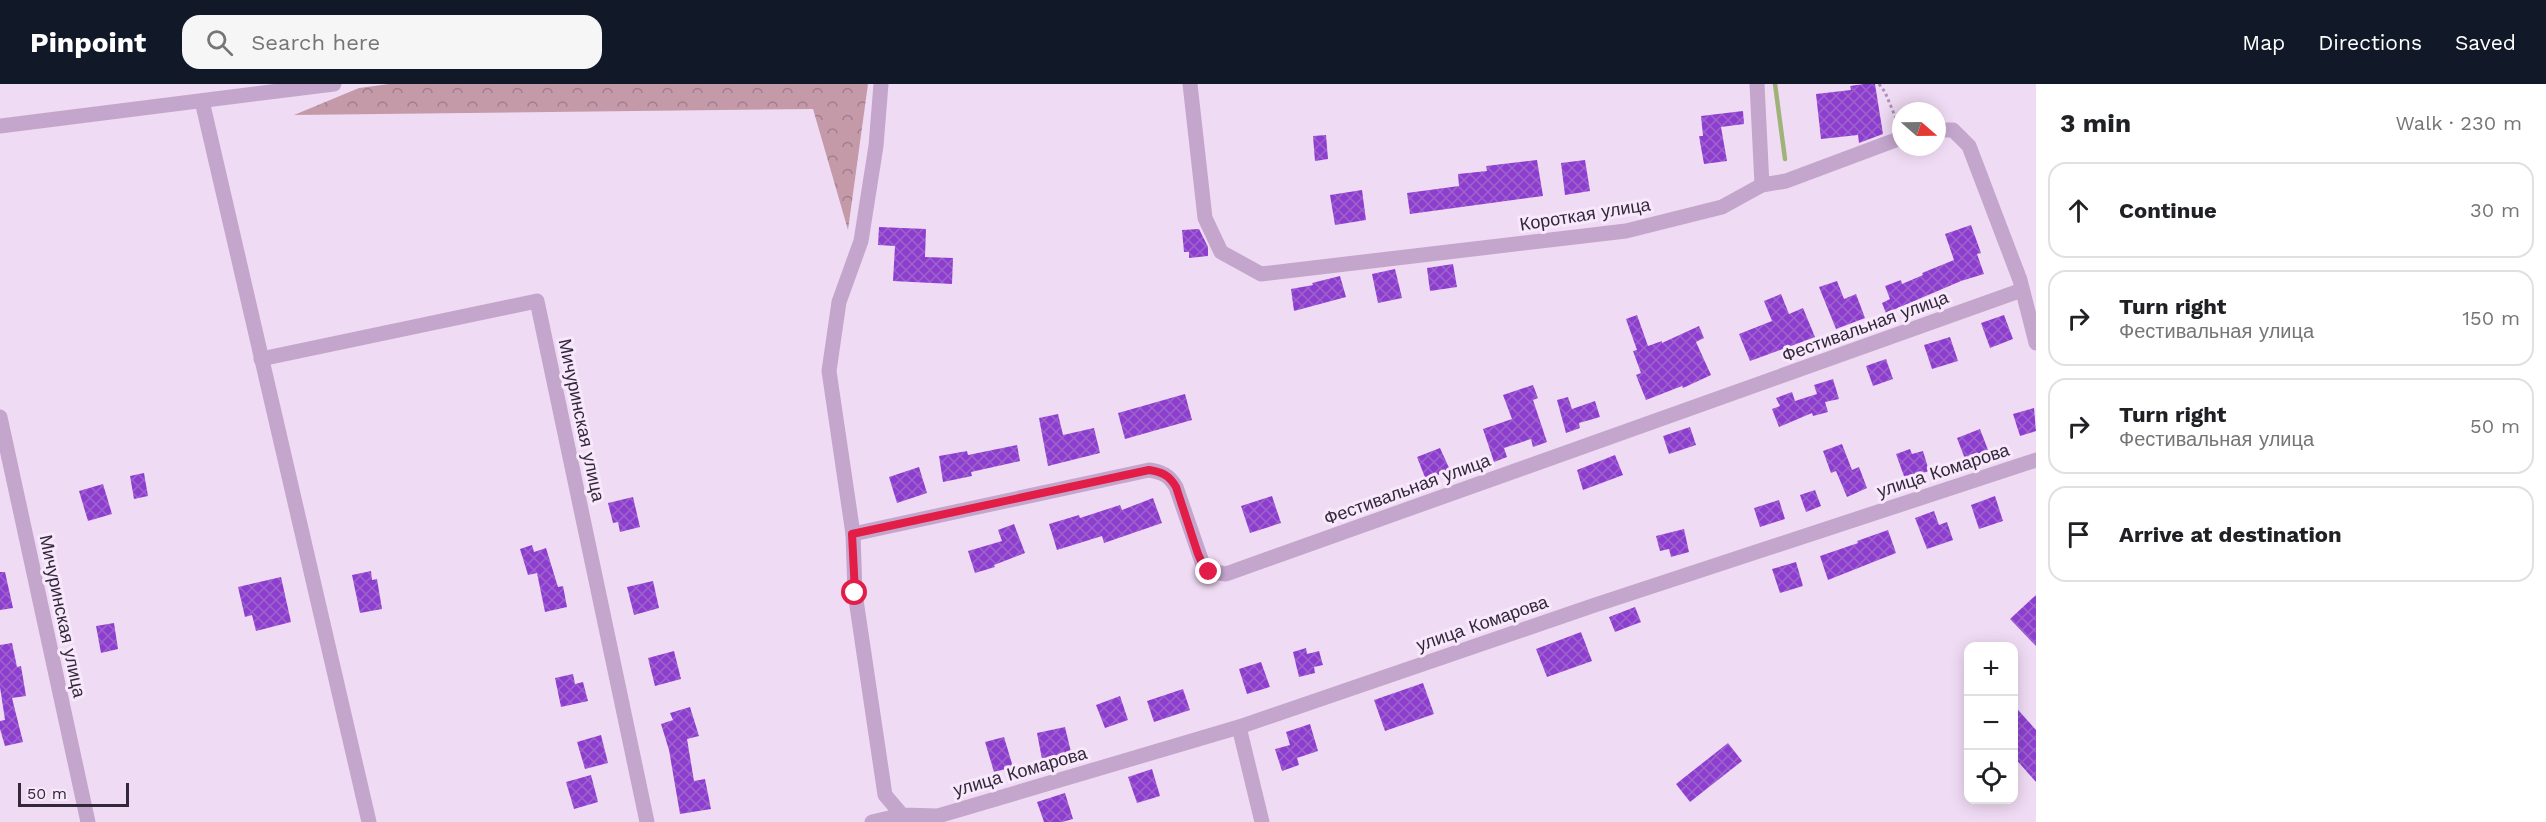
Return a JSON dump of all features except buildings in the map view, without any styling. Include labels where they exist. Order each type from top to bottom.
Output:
[{"type":"street","points":[[0,126],[334,84]]},
{"type":"street","points":[[882,84],[876,146],[861,241],[839,302],[829,370],[852,534],[855,593],[885,795],[901,818]]},
{"type":"street","name":"Короткая улица","points":[[1190,84],[1205,218],[1221,252],[1261,273],[1626,231],[1722,207],[1762,185],[1786,181],[1892,141]]},
{"type":"street","points":[[1757,84],[1762,185]]},
{"type":"street","points":[[202,101],[369,822]]},
{"type":"street","points":[[1946,131],[1969,147],[2007,244],[2033,325],[2036,343]]},
{"type":"street","name":"Фестивальная улица","points":[[852,534],[1149,470],[1170,477],[1203,565],[1209,572],[1226,574],[2022,290]]},
{"type":"street","name":"Мичуринская улица","points":[[261,360],[537,302],[647,822]]},
{"type":"street","name":"Мичуринская улица","points":[[0,417],[88,822]]},
{"type":"street","name":"улица Комарова","points":[[872,822],[938,816],[1239,727],[1592,606],[2036,460]]},
{"type":"street","points":[[1239,727],[1262,822]]},
{"type":"path","points":[[1879,84],[1892,109]]},
{"type":"green space","points":[[389,84],[868,84],[848,230],[813,109],[294,115],[359,88]]},
{"type":"waterway","points":[[1775,84],[1785,159]]},
{"type":"route","points":[[855,593],[852,534],[1149,470],[1170,477],[1176,487],[1198,554],[1209,572]]}]
